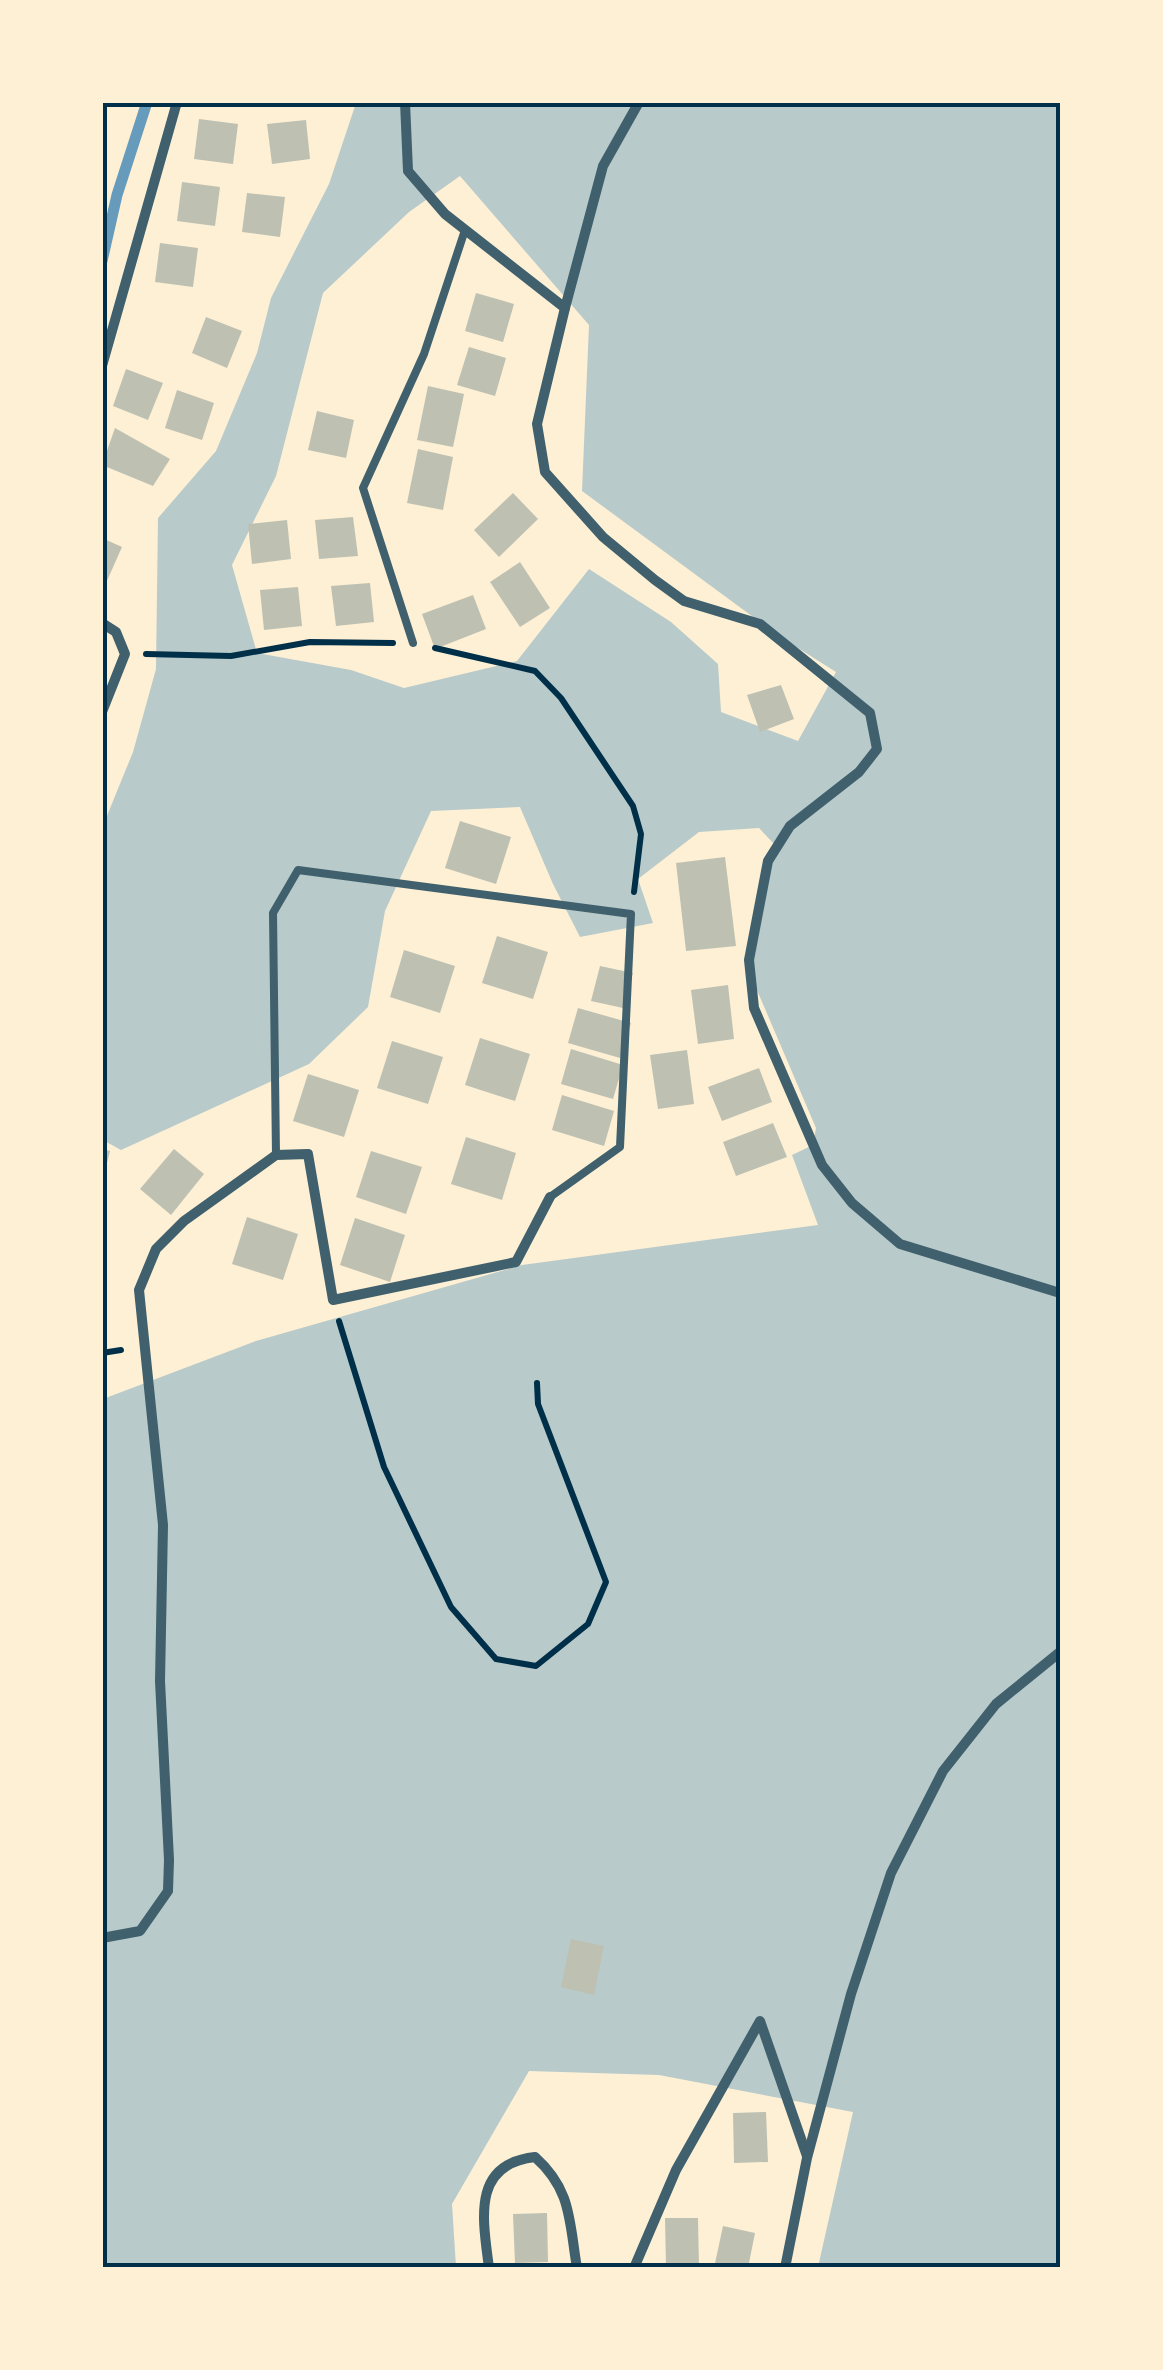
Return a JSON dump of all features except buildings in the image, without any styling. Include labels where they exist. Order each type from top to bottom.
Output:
[{"type":"street","points":[[102,366],[177,102]]},
{"type":"street","points":[[405,102],[408,171],[445,214],[565,308]]},
{"type":"street","points":[[638,102],[603,166],[565,308],[537,424],[545,472],[603,537],[655,580],[684,601],[760,624],[870,713],[877,750],[859,772],[790,826],[768,860],[749,960],[754,1008],[822,1165],[852,1203],[900,1244],[1060,1293]]},
{"type":"street","points":[[102,624],[116,632],[125,654],[102,712]]},
{"type":"street","points":[[102,1938],[140,1931],[168,1891],[160,1681],[163,1525],[139,1290],[156,1249],[184,1220],[276,1155],[308,1154],[333,1300],[516,1262],[550,1197]]},
{"type":"street","points":[[784,2268],[807,2158],[852,1994],[891,1873],[943,1771],[996,1704],[1060,1652]]},
{"type":"street","points":[[634,2268],[676,2170],[760,2021],[807,2158]]},
{"type":"street","points":[[488,2268],[481,2204],[496,2174],[515,2159],[535,2157],[554,2173],[564,2192],[577,2268]]},
{"type":"lane","points":[[413,644],[363,488],[424,354],[465,230]]},
{"type":"lane","points":[[276,1155],[273,913],[298,870],[631,914],[620,1146],[550,1197]]},
{"type":"path","points":[[125,654],[231,656],[310,642],[413,644],[534,671],[562,698],[633,806],[641,834],[631,914]]},
{"type":"path","points":[[333,1300],[384,1467],[451,1607],[496,1659],[536,1666],[588,1624],[606,1582],[538,1404],[537,1383]]},
{"type":"shaded area","points":[[356,103],[1060,103],[1060,2267],[818,2267],[853,2112],[659,2075],[529,2071],[452,2204],[456,2267],[103,2267],[103,1399],[256,1341],[522,1265],[818,1225],[792,1155],[813,1145],[816,1128],[751,976],[775,845],[759,828],[699,832],[638,879],[653,923],[580,937],[520,807],[431,811],[385,911],[368,1007],[309,1064],[121,1150],[103,1140],[102,828],[133,752],[156,669],[158,518],[216,451],[257,353],[271,298],[329,184]],"holes":[[[460,176],[589,325],[582,491],[779,636],[836,672],[798,741],[721,712],[718,664],[671,622],[589,569],[517,661],[404,688],[351,670],[257,653],[232,565],[276,476],[323,293],[409,212]]]},
{"type":"waterway","points":[[102,261],[117,195],[147,102]]}]
